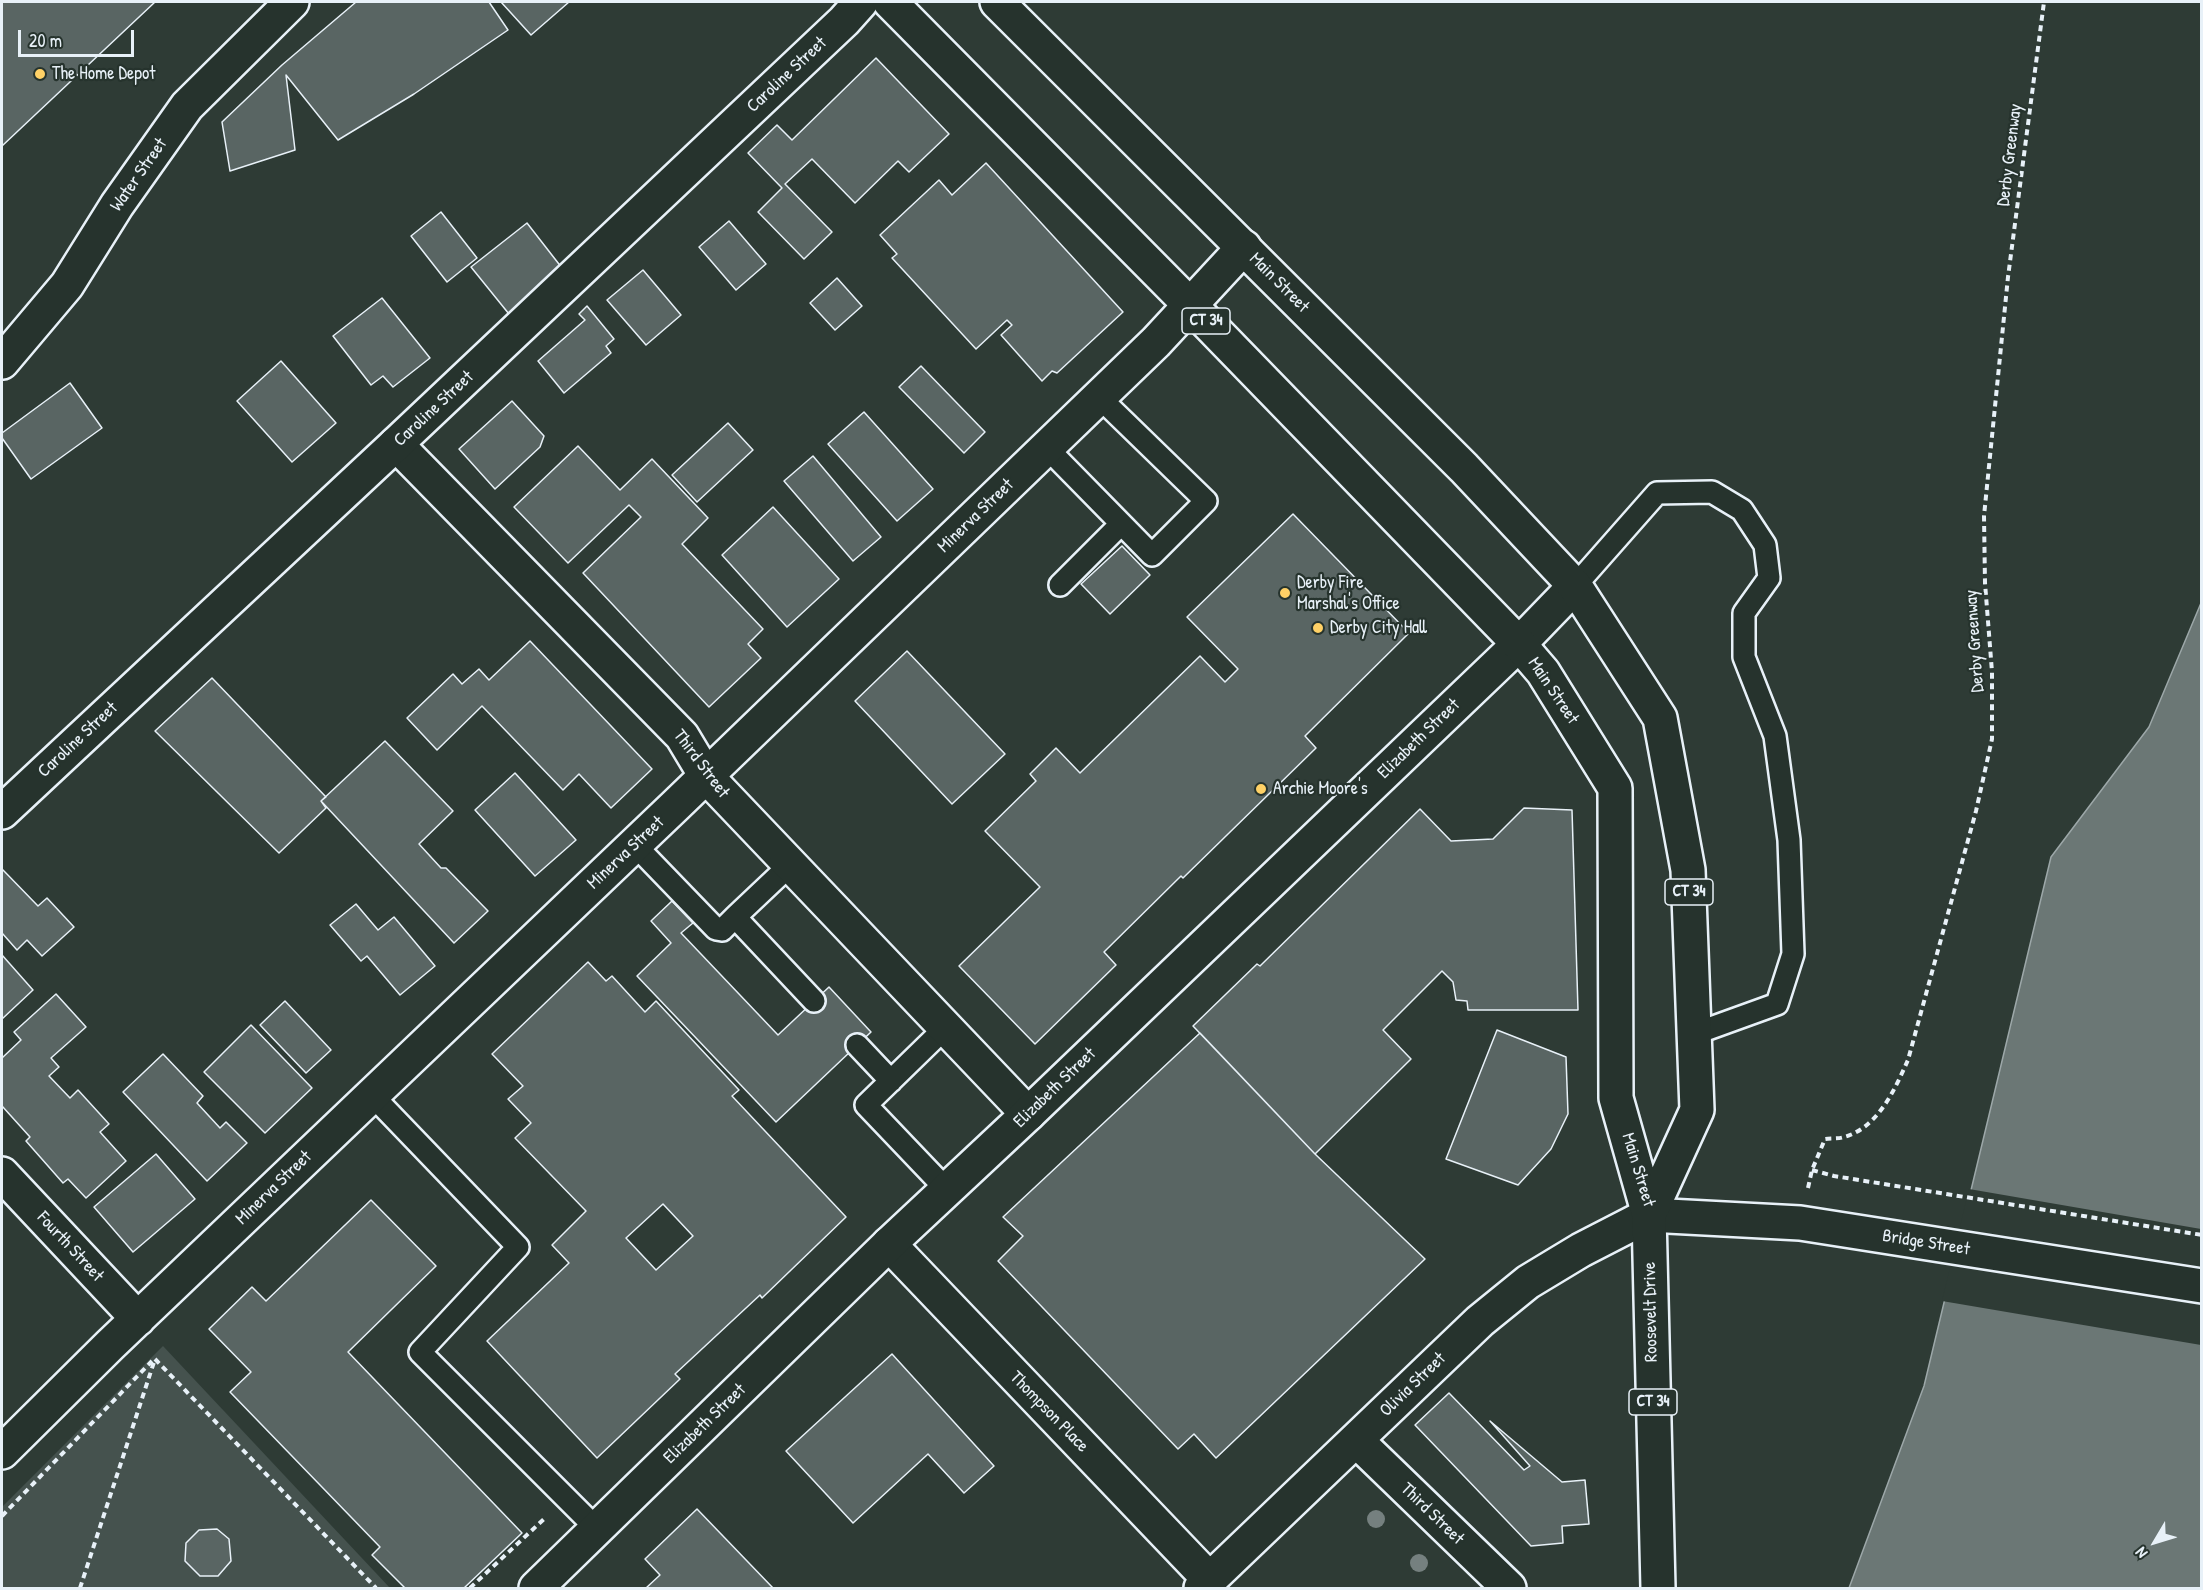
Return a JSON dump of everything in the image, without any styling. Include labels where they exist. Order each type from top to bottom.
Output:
[{"type":"main road","name":"Water Street","points":[[2,362],[67,285],[117,205],[187,106],[292,2]]},
{"type":"main road","name":"Caroline Street","points":[[2,812],[396,444],[844,21],[861,2]]},
{"type":"main road","name":"Main Street","points":[[890,2],[1190,305],[1544,672],[1615,788],[1617,1098],[1649,1215]]},
{"type":"main road","name":"Main Street","points":[[997,2],[1464,468],[1575,586],[1660,718],[1688,870],[1697,1110],[1649,1215]]},
{"type":"main road","name":"Minerva Street","points":[[2,1452],[371,1094],[1047,448],[1156,342],[1244,247]]},
{"type":"main road","name":"Third Street","points":[[396,444],[682,736],[706,776],[1028,1114]]},
{"type":"main road","name":"Elizabeth Street","points":[[536,1588],[889,1244],[1519,644],[1575,586]]},
{"type":"main road","name":"Fourth Street","points":[[2,1174],[138,1319]]},
{"type":"main road","name":"Bridge Street","points":[[1649,1215],[1815,1226],[2202,1286]]},
{"type":"main road","name":"Olivia Street","points":[[1205,1584],[1480,1321],[1528,1282],[1581,1250],[1649,1215]]},
{"type":"main road","name":"Roosevelt Drive","points":[[1649,1215],[1658,1588]]},
{"type":"main road","name":"Thompson Place","points":[[889,1244],[1205,1584]]},
{"type":"main road","name":"Third Street","points":[[1356,1440],[1509,1588]]},
{"type":"lane","points":[[1047,448],[1152,555],[1206,501],[1099,397]]},
{"type":"lane","points":[[1575,586],[1657,493],[1712,492],[1742,510],[1765,545],[1770,578],[1744,613],[1744,657],[1775,736],[1789,840],[1793,954],[1777,1004],[1694,1034]]},
{"type":"lane","points":[[1060,585],[1122,524]]},
{"type":"lane","points":[[634,844],[716,929],[722,930],[790,866]]},
{"type":"lane","points":[[735,917],[814,1001]]},
{"type":"lane","points":[[945,1028],[866,1105],[947,1190]]},
{"type":"lane","points":[[857,1045],[891,1081]]},
{"type":"lane","points":[[371,1094],[518,1247],[420,1352],[597,1529]]},
{"type":"path","name":"Derby Greenway","points":[[1815,1226],[1812,1170],[1826,1139],[1845,1137],[1865,1126],[1882,1108],[1895,1089],[1908,1060],[1976,811],[1992,739],[1992,672],[1985,583],[1984,516],[2004,311],[2044,2]]},
{"type":"path","points":[[1812,1170],[1834,1176],[2202,1235]]},
{"type":"path","points":[[2,1516],[155,1359]]},
{"type":"path","points":[[80,1588],[155,1359]]},
{"type":"path","points":[[155,1359],[376,1588]]},
{"type":"path","points":[[470,1588],[566,1498]]},
{"type":"shaded area","points":[[2201,603],[2201,1588],[1849,1588],[1924,1386],[2051,857],[2149,727]]},
{"type":"shaded area","points":[[163,1346],[390,1588],[2,1588],[2,1507]]},
{"type":"pier","points":[[1969,1189],[2201,1229],[2201,1345],[1942,1301]]},
{"type":"building","name":"The Home Depot","points":[[2,2],[155,2],[2,146]]},
{"type":"building","points":[[356,2],[489,2],[508,30],[414,94],[338,140],[286,75],[295,150],[230,171],[222,122],[282,65]]},
{"type":"building","points":[[501,2],[569,2],[531,35]]},
{"type":"building","points":[[876,58],[949,134],[909,172],[898,161],[855,203],[812,159],[785,184],[832,232],[804,259],[758,212],[782,188],[748,153],[777,125],[792,140]]},
{"type":"building","points":[[986,163],[1123,312],[1057,373],[1052,371],[1042,381],[1001,335],[1012,325],[1007,320],[976,349],[892,258],[897,254],[880,235],[939,180],[952,195]]},
{"type":"building","points":[[441,212],[477,258],[447,282],[411,236]]},
{"type":"building","points":[[729,221],[766,264],[736,290],[699,247]]},
{"type":"building","points":[[527,223],[562,268],[546,285],[509,314],[471,267]]},
{"type":"building","points":[[643,270],[681,315],[646,345],[607,300]]},
{"type":"building","points":[[837,278],[862,306],[835,330],[810,303]]},
{"type":"building","points":[[382,298],[430,358],[393,387],[383,376],[371,385],[333,336]]},
{"type":"building","points":[[587,306],[614,339],[606,346],[611,353],[564,393],[538,361],[585,320],[579,314]]},
{"type":"building","points":[[281,361],[336,423],[292,462],[237,401]]},
{"type":"building","points":[[921,366],[985,432],[964,453],[899,387]]},
{"type":"building","points":[[70,383],[102,428],[31,479],[2,438],[2,433]]},
{"type":"building","points":[[512,401],[544,436],[540,447],[495,489],[459,449]]},
{"type":"building","points":[[864,412],[933,489],[897,521],[828,444]]},
{"type":"building","points":[[728,423],[753,450],[697,502],[672,475]]},
{"type":"building","points":[[578,446],[620,490],[652,459],[708,518],[682,544],[763,629],[748,644],[761,658],[709,707],[583,573],[641,517],[629,505],[568,563],[514,507]]},
{"type":"building","points":[[813,456],[881,537],[853,561],[784,481]]},
{"type":"building","points":[[773,507],[839,579],[787,627],[722,555]]},
{"type":"building","points":[[1293,514],[1409,633],[1305,736],[1316,748],[1104,952],[1116,965],[1035,1044],[959,966],[1040,887],[985,831],[1036,781],[1030,774],[1056,748],[1080,773],[1200,656],[1225,682],[1238,669],[1187,617]]},
{"type":"building","points":[[1122,546],[1150,575],[1110,614],[1081,584]]},
{"type":"building","points":[[530,641],[652,769],[611,808],[579,774],[563,790],[482,706],[437,750],[407,718],[453,674],[462,684],[479,669],[489,680]]},
{"type":"building","points":[[907,651],[1005,754],[952,804],[855,701]]},
{"type":"building","points":[[212,678],[326,797],[321,801],[326,808],[279,853],[155,731]]},
{"type":"building","points":[[385,741],[453,811],[419,844],[441,868],[446,868],[488,911],[454,943],[321,801]]},
{"type":"building","points":[[515,773],[576,840],[535,876],[475,810]]},
{"type":"building","points":[[1524,808],[1572,810],[1578,1010],[1468,1010],[1467,1001],[1456,1000],[1453,982],[1442,971],[1383,1030],[1411,1059],[1315,1154],[1193,1026],[1257,964],[1260,966],[1420,809],[1451,841],[1493,839]]},
{"type":"building","points":[[3,870],[38,906],[47,898],[74,927],[42,956],[27,940],[17,950],[2,933]]},
{"type":"building","points":[[672,901],[693,923],[681,933],[778,1035],[829,987],[871,1032],[776,1122],[637,976],[671,943],[651,921]]},
{"type":"building","points":[[356,904],[378,930],[394,917],[435,966],[400,995],[367,956],[361,961],[330,925]]},
{"type":"building","points":[[2,955],[33,990],[2,1019]]},
{"type":"building","points":[[588,962],[606,981],[612,976],[645,1012],[656,1001],[739,1090],[732,1096],[846,1217],[762,1298],[760,1295],[675,1374],[680,1379],[597,1458],[487,1341],[569,1263],[552,1245],[586,1211],[515,1138],[531,1123],[508,1099],[523,1086],[492,1054]],"holes":[[[663,1204],[693,1236],[656,1270],[626,1238]]]},
{"type":"building","points":[[56,994],[86,1027],[51,1058],[59,1067],[49,1076],[70,1098],[78,1090],[109,1124],[100,1132],[126,1161],[86,1198],[68,1179],[63,1183],[26,1141],[30,1137],[2,1106],[2,1058],[21,1040],[14,1032]]},
{"type":"building","points":[[285,1001],[331,1050],[306,1073],[260,1025]]},
{"type":"building","points":[[251,1025],[312,1088],[265,1133],[204,1072]]},
{"type":"building","points":[[1497,1030],[1566,1057],[1568,1114],[1551,1149],[1518,1185],[1446,1159]]},
{"type":"building","points":[[1200,1033],[1315,1154],[1425,1259],[1216,1458],[1194,1434],[1178,1449],[998,1261],[1023,1236],[1003,1217]]},
{"type":"building","points":[[163,1054],[203,1096],[197,1103],[220,1128],[226,1122],[247,1143],[207,1181],[123,1092]]},
{"type":"building","points":[[156,1154],[195,1199],[133,1252],[94,1207]]},
{"type":"building","points":[[371,1200],[436,1266],[348,1352],[522,1533],[464,1588],[405,1588],[372,1555],[380,1547],[230,1392],[251,1372],[209,1329],[252,1287],[266,1301]]},
{"type":"building","points":[[892,1354],[994,1466],[964,1493],[928,1454],[853,1523],[786,1451]]},
{"type":"building","points":[[1449,1393],[1524,1470],[1530,1466],[1490,1421],[1562,1482],[1585,1480],[1589,1524],[1562,1526],[1563,1543],[1531,1546],[1415,1425]]},
{"type":"building","points":[[697,1509],[773,1588],[646,1588],[660,1575],[645,1559]]},
{"type":"building","points":[[217,1529],[229,1539],[231,1561],[218,1576],[200,1576],[185,1561],[186,1543],[199,1530]]},
{"type":"place","name":"The Home Depot","points":[[40,74]]},
{"type":"place","name":"Derby Fire Marshal's Office","points":[[1285,593]]},
{"type":"place","name":"Derby City Hall","points":[[1318,628]]},
{"type":"place","name":"Archie Moore's","points":[[1261,789]]}]
